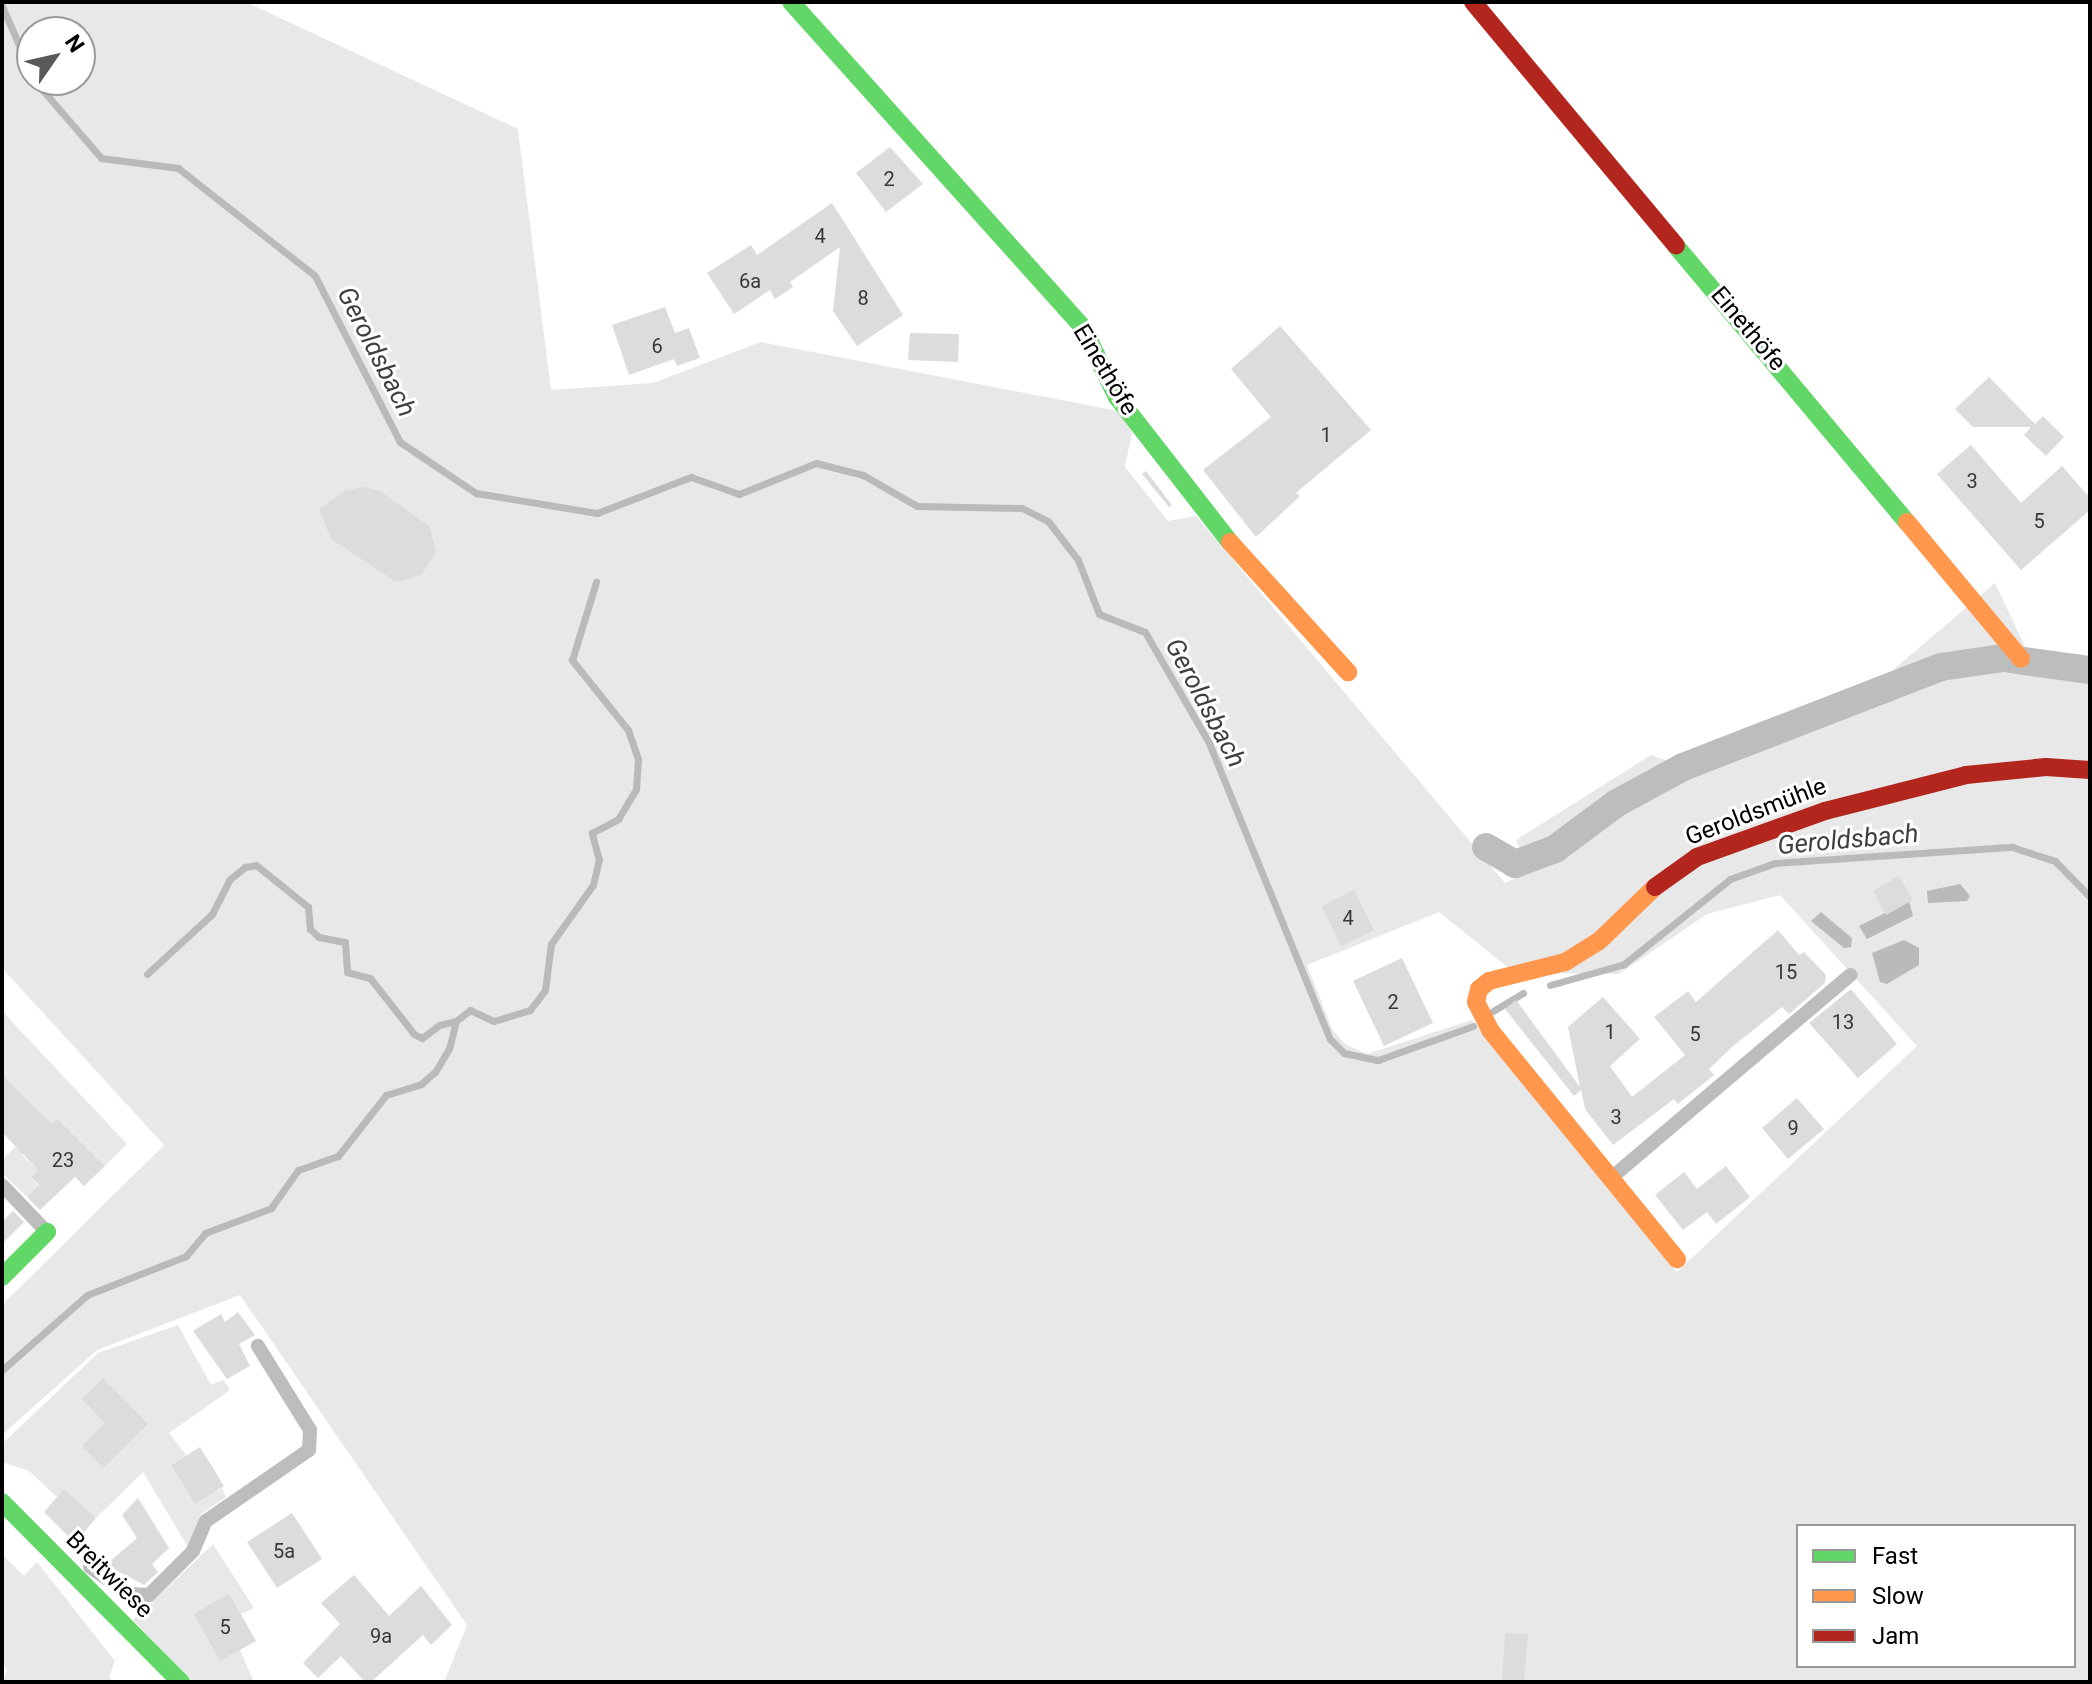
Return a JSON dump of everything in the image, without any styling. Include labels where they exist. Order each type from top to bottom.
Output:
[{"type":"street","name":"Einethöfe","points":[[791,2],[1083,328],[1117,397],[1251,568],[1348,672]]},
{"type":"street","name":"Einethöfe","points":[[1473,2],[2021,659]]},
{"type":"street","points":[[1486,847],[1515,864],[1555,849],[1617,803],[1683,767],[1941,667],[2021,659],[2090,670]]},
{"type":"street","name":"Geroldsmühle","points":[[1677,1259],[1490,1030],[1476,1002],[1479,989],[1489,981],[1565,962],[1599,941],[1671,872],[1697,857],[1895,790],[2014,770],[2090,770]]},
{"type":"street","points":[[2,1277],[47,1232]]},
{"type":"street","name":"Breitwiese","points":[[2,1502],[181,1682]]},
{"type":"lane","points":[[1611,1178],[1850,975]]},
{"type":"lane","points":[[2,1185],[47,1232]]},
{"type":"lane","points":[[71,1571],[88,1567],[129,1594],[149,1595],[193,1551],[206,1521],[309,1450],[310,1430],[258,1346]]},
{"type":"shaded area","points":[[2,2],[246,2],[518,129],[551,390],[653,383],[761,342],[1118,411],[1132,432],[1125,467],[1168,521],[1196,516],[1505,883],[1530,871],[1516,840],[1651,755],[1673,763],[1873,687],[1995,583],[2028,653],[2090,677],[2090,1682],[444,1682],[467,1625],[240,1295],[97,1350],[2,1435],[2,1305],[164,1145],[2,968]],"holes":[[[1780,895],[1917,1046],[1677,1272],[1472,1020],[1367,1054],[1345,1044],[1332,1029],[1307,965],[1439,912],[1515,973],[1619,974],[1707,914]]]},
{"type":"shaded area","points":[[1960,884],[1970,896],[1967,901],[1928,903],[1927,891]]},
{"type":"shaded area","points":[[1909,901],[1913,916],[1867,939],[1859,926]]},
{"type":"shaded area","points":[[1821,912],[1852,938],[1851,947],[1844,948],[1811,921]]},
{"type":"shaded area","points":[[1904,940],[1919,948],[1919,965],[1887,984],[1880,982],[1872,953]]},
{"type":"shaded area","points":[[2,1011],[127,1144],[105,1166],[58,1119],[22,1155],[38,1170],[31,1177],[50,1201],[37,1188],[27,1197],[2,1173],[2,1160],[45,1117],[2,1074]]},
{"type":"shaded area","points":[[178,1325],[211,1385],[223,1380],[230,1390],[169,1433],[186,1455],[171,1465],[195,1503],[222,1488],[226,1497],[201,1514],[188,1547],[143,1472],[96,1518],[64,1490],[57,1497],[29,1471],[2,1462],[2,1444],[98,1353]]},
{"type":"shaded area","points":[[213,1544],[254,1608],[241,1614],[229,1593],[193,1614],[220,1661],[240,1650],[254,1682],[192,1682],[133,1620]]},
{"type":"shaded area","points":[[2,1554],[24,1576],[37,1562],[115,1661],[109,1677],[114,1682],[2,1682],[7,1671],[2,1661]]},
{"type":"building","points":[[890,147],[923,184],[886,212],[856,173]]},
{"type":"building","points":[[832,203],[903,315],[857,346],[833,311],[840,247],[790,282],[793,287],[775,299],[770,290],[734,314],[707,273],[751,245],[757,255]]},
{"type":"building","points":[[665,307],[675,333],[689,328],[700,358],[677,366],[674,359],[629,375],[612,325]]},
{"type":"building","points":[[1280,326],[1371,430],[1296,493],[1300,496],[1256,537],[1203,470],[1271,417],[1231,369]]},
{"type":"building","points":[[910,333],[959,334],[958,362],[908,360]]},
{"type":"building","points":[[1989,377],[2035,424],[2043,416],[2064,437],[2046,456],[2024,435],[2031,427],[1973,427],[1955,409]]},
{"type":"building","points":[[1971,445],[2021,503],[2062,466],[2090,498],[2090,510],[2021,570],[1937,474]]},
{"type":"building","points":[[1146,471],[1172,505],[1169,507],[1142,474]]},
{"type":"building","points":[[364,487],[380,491],[430,527],[436,553],[421,575],[396,582],[331,539],[319,509],[345,491]]},
{"type":"building","points":[[1899,876],[1913,900],[1886,915],[1873,891]]},
{"type":"building","points":[[1354,890],[1374,930],[1341,946],[1322,906]]},
{"type":"building","points":[[1778,930],[1799,955],[1804,952],[1826,975],[1825,983],[1789,1014],[1782,1007],[1709,1069],[1714,1075],[1678,1104],[1674,1099],[1613,1145],[1585,1109],[1581,1090],[1574,1096],[1505,1009],[1516,1000],[1580,1087],[1568,1027],[1603,997],[1640,1039],[1610,1066],[1632,1097],[1685,1055],[1654,1017],[1688,991],[1696,1002]]},
{"type":"building","points":[[1402,958],[1433,1023],[1384,1046],[1353,981]]},
{"type":"building","points":[[1851,989],[1897,1044],[1858,1078],[1809,1023]]},
{"type":"building","points":[[2,1074],[52,1124],[58,1119],[105,1166],[84,1186],[75,1177],[40,1210],[27,1197],[39,1185],[31,1177],[38,1170],[2,1132]]},
{"type":"building","points":[[1797,1098],[1824,1129],[1788,1159],[1762,1128]]},
{"type":"building","points":[[1726,1166],[1750,1197],[1716,1224],[1707,1212],[1683,1230],[1655,1195],[1684,1172],[1697,1189]]},
{"type":"building","points":[[13,1211],[24,1222],[2,1244],[2,1222]]},
{"type":"building","points":[[238,1312],[255,1335],[239,1344],[250,1366],[227,1379],[193,1331],[221,1314],[225,1322]]},
{"type":"building","points":[[103,1378],[148,1424],[103,1468],[82,1446],[105,1423],[82,1399]]},
{"type":"building","points":[[200,1447],[224,1486],[195,1504],[171,1465]]},
{"type":"building","points":[[64,1489],[96,1518],[75,1543],[44,1512]]},
{"type":"building","points":[[138,1498],[169,1548],[152,1564],[158,1572],[144,1585],[106,1565],[137,1538],[122,1515]]},
{"type":"building","points":[[292,1513],[322,1559],[277,1588],[247,1542]]},
{"type":"building","points":[[354,1575],[389,1616],[421,1586],[452,1625],[431,1645],[423,1635],[371,1682],[365,1682],[341,1656],[318,1678],[303,1663],[340,1624],[321,1603]]},
{"type":"building","points":[[229,1593],[256,1641],[220,1661],[193,1614]]},
{"type":"building","points":[[1505,1633],[1528,1634],[1524,1682],[1502,1682]]},
{"type":"waterway","name":"Geroldsbach","points":[[2,6],[16,38]]},
{"type":"waterway","name":"Geroldsbach","points":[[48,96],[101,158],[178,168],[315,276],[400,442],[476,493],[597,513],[691,477],[739,494],[816,463],[863,475],[917,506],[1022,508],[1048,521],[1078,560],[1099,614],[1145,632],[1209,743],[1330,1039],[1344,1053],[1378,1060],[1473,1026]]},
{"type":"waterway","points":[[2,1370],[87,1295],[186,1256],[205,1233],[271,1208],[298,1170],[338,1156],[386,1095],[421,1084],[435,1072],[449,1049],[456,1021],[470,1010],[494,1021],[530,1010],[545,990],[551,944],[593,885],[599,860],[592,833],[618,819],[636,789],[638,759],[628,730],[572,660],[596,582]]},
{"type":"waterway","name":"Geroldsbach","points":[[1550,985],[1624,964],[1730,879],[1775,863],[2012,847],[2055,861],[2090,897]]},
{"type":"waterway","points":[[147,974],[212,914],[229,880],[245,867],[256,865],[308,907],[310,929],[319,937],[345,942],[347,972],[370,978],[414,1034],[422,1038],[439,1025],[456,1021]]},
{"type":"waterway","name":"Geroldsbach","points":[[1493,1011],[1523,993]]},
{"type":"traffic: fast","points":[[791,2],[1083,328],[1117,397],[1230,542]]},
{"type":"traffic: fast","points":[[1676,246],[1907,522]]},
{"type":"traffic: fast","points":[[2,1277],[47,1232]]},
{"type":"traffic: fast","points":[[2,1502],[181,1682]]},
{"type":"traffic: slow","points":[[1907,522],[2021,659]]},
{"type":"traffic: slow","points":[[1230,542],[1348,672]]},
{"type":"traffic: slow","points":[[1655,887],[1599,941],[1565,962],[1489,981],[1479,989],[1476,1002],[1490,1030],[1677,1259]]},
{"type":"traffic: jam","points":[[1473,2],[1676,246]]},
{"type":"traffic: jam","points":[[1655,887],[1697,857],[1825,811],[1966,775],[2046,767],[2090,770]]}]
